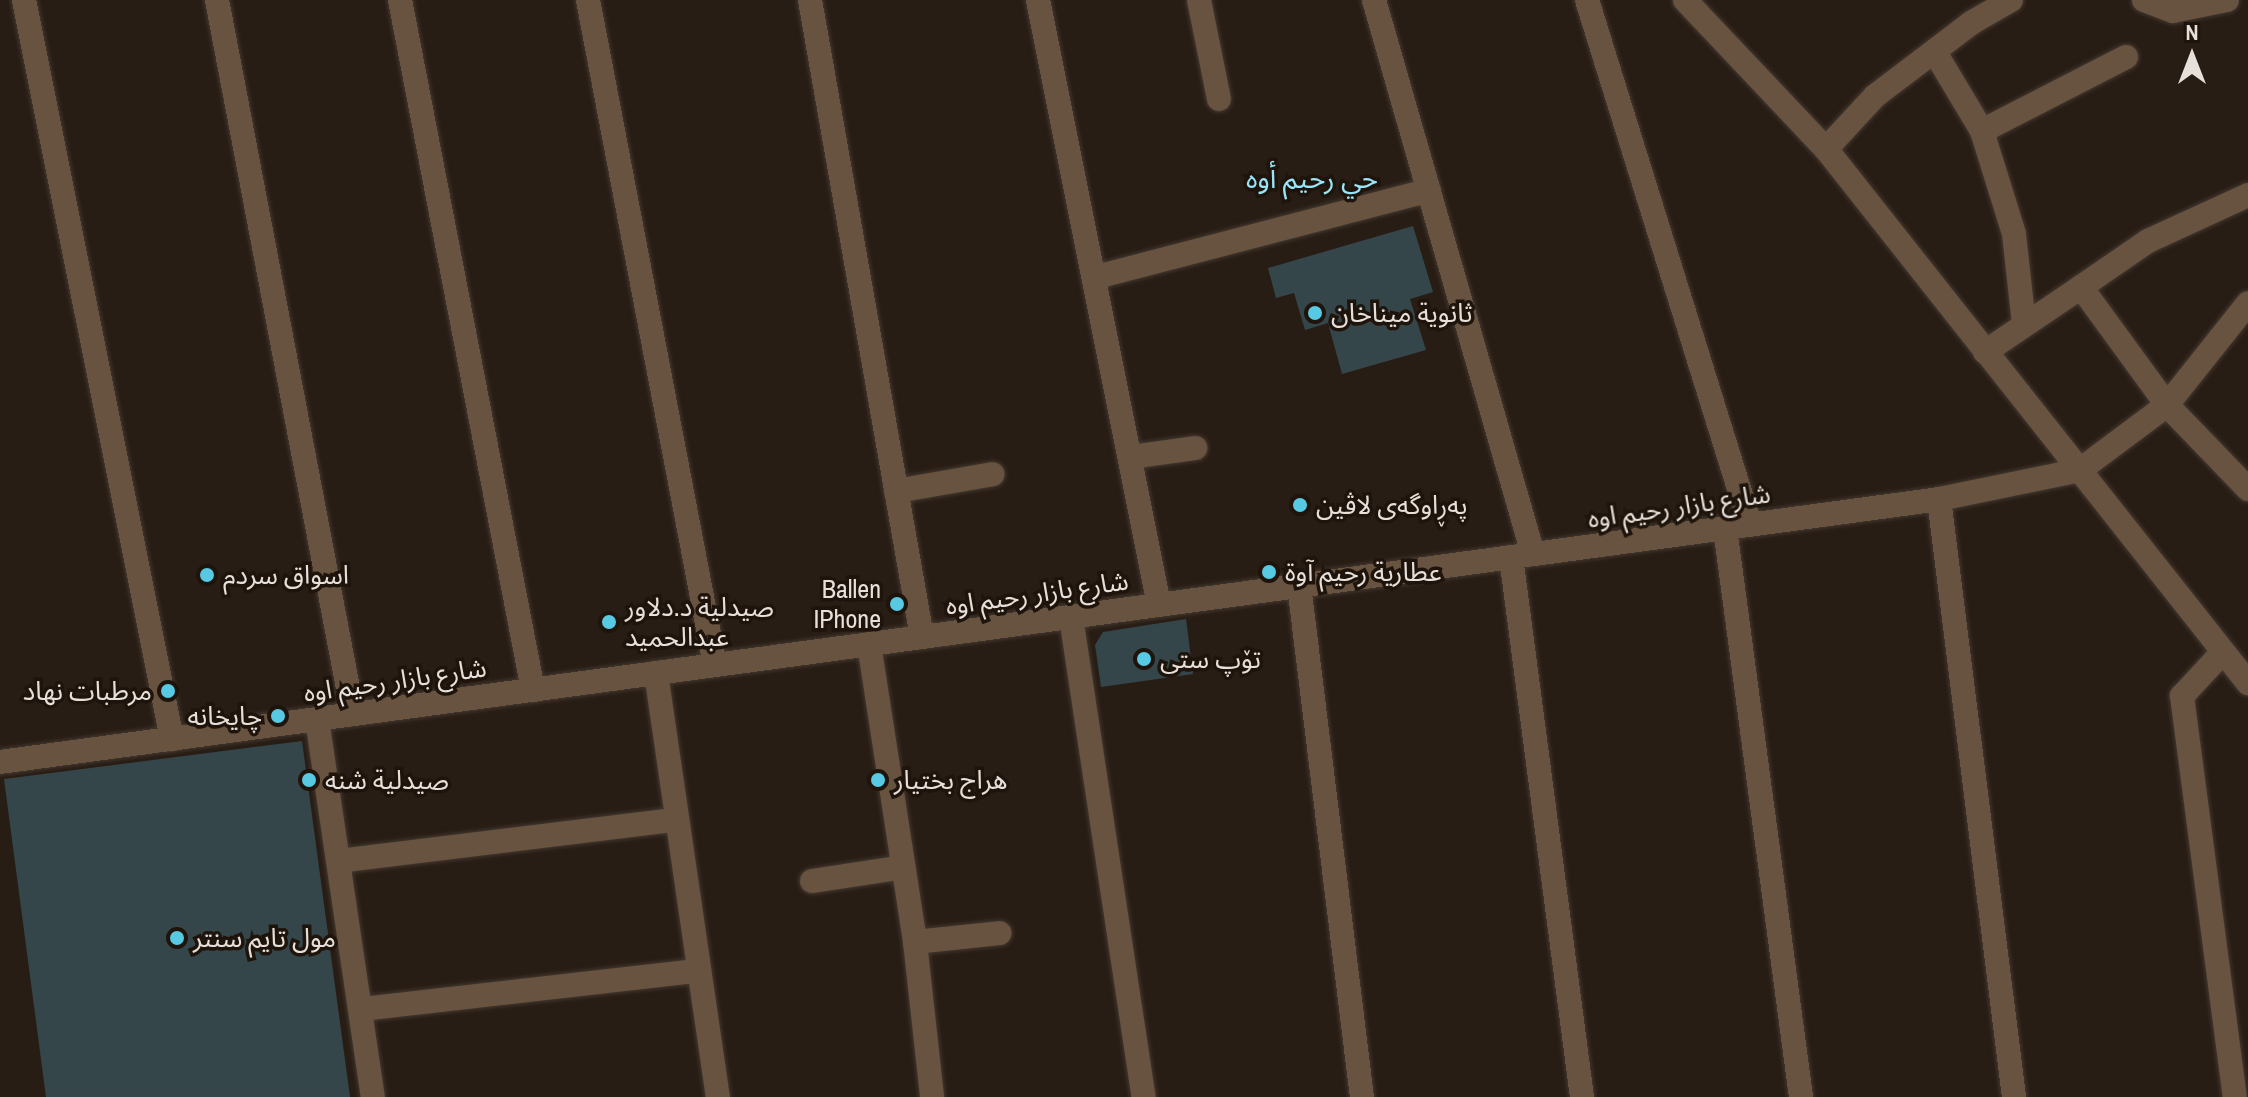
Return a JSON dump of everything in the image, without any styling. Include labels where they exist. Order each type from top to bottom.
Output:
[{"type":"street","points":[[24,0],[172,739]]},
{"type":"street","points":[[217,0],[353,714]]},
{"type":"street","points":[[400,0],[533,690]]},
{"type":"street","points":[[588,0],[715,665]]},
{"type":"street","points":[[810,0],[922,637]]},
{"type":"street","points":[[1038,0],[1096,277],[1159,605]]},
{"type":"street","points":[[1199,0],[1219,99]]},
{"type":"street","points":[[1374,0],[1429,190],[1522,555],[1582,1097]]},
{"type":"street","points":[[1587,0],[1750,524]]},
{"type":"street","points":[[1685,0],[1826,149],[2248,683]]},
{"type":"street","points":[[1826,149],[1875,96],[1936,54],[1968,11],[2011,0]]},
{"type":"street","points":[[2144,0],[2173,11],[2227,0]]},
{"type":"street","points":[[1936,54],[1982,131],[2014,234],[2024,324]]},
{"type":"street","points":[[1982,131],[2126,57]]},
{"type":"street","points":[[1096,277],[1429,190]]},
{"type":"street","points":[[1985,352],[2148,241],[2248,195]]},
{"type":"street","points":[[2081,287],[2167,405],[2248,489]]},
{"type":"street","points":[[2080,470],[2167,405],[2248,303]]},
{"type":"street","points":[[1131,457],[1195,448]]},
{"type":"street","name":"شارع بازار رحيم اوه","points":[[0,762],[1939,499],[2080,470]]},
{"type":"street","points":[[896,491],[993,474]]},
{"type":"street","points":[[1939,499],[2014,1097]]},
{"type":"street","points":[[1725,528],[1801,1097]]},
{"type":"street","points":[[1299,585],[1362,1097]]},
{"type":"street","points":[[1071,617],[1144,1097]]},
{"type":"street","points":[[869,644],[915,942],[932,1097]]},
{"type":"street","points":[[2222,653],[2182,696],[2235,1097]]},
{"type":"street","points":[[656,673],[675,820],[718,1097]]},
{"type":"street","points":[[317,719],[373,1097]]},
{"type":"street","points":[[339,861],[675,820]]},
{"type":"street","points":[[812,881],[903,867]]},
{"type":"street","points":[[915,942],[1000,933]]},
{"type":"street","points":[[362,1009],[698,971]]},
{"type":"building","points":[[1413,226],[1433,292],[1410,299],[1426,350],[1342,374],[1328,323],[1305,330],[1294,293],[1276,298],[1268,268]]},
{"type":"building","name":"تۆپ ستی","points":[[1186,619],[1193,674],[1101,687],[1095,645],[1103,632]]},
{"type":"building","name":"مول تايم سنتر","points":[[302,741],[350,1097],[46,1097],[4,779]]},
{"type":"place","name":"ثانوية ميناخان","points":[[1315,313]]},
{"type":"place","name":"پەڕاوگەی لاڤین","points":[[1300,505]]},
{"type":"place","name":"عطارية رحيم آوة","points":[[1269,572]]},
{"type":"place","name":"اسواق سردم","points":[[207,575]]},
{"type":"place","name":"Ballen IPhone","points":[[897,604]]},
{"type":"place","name":"صيدلية د.دلاور عبدالحميد","points":[[609,622]]},
{"type":"place","name":"تۆپ ستی","points":[[1144,659]]},
{"type":"place","name":"مرطبات نهاد","points":[[168,691]]},
{"type":"place","name":"چایخانە","points":[[278,716]]},
{"type":"place","name":"صيدلية شنه","points":[[309,780]]},
{"type":"place","name":"هراج بختيار","points":[[878,780]]},
{"type":"place","name":"مول تايم سنتر","points":[[177,938]]},
{"type":"district","name":"حي رحيم أوه","points":[[1312,178]]}]
